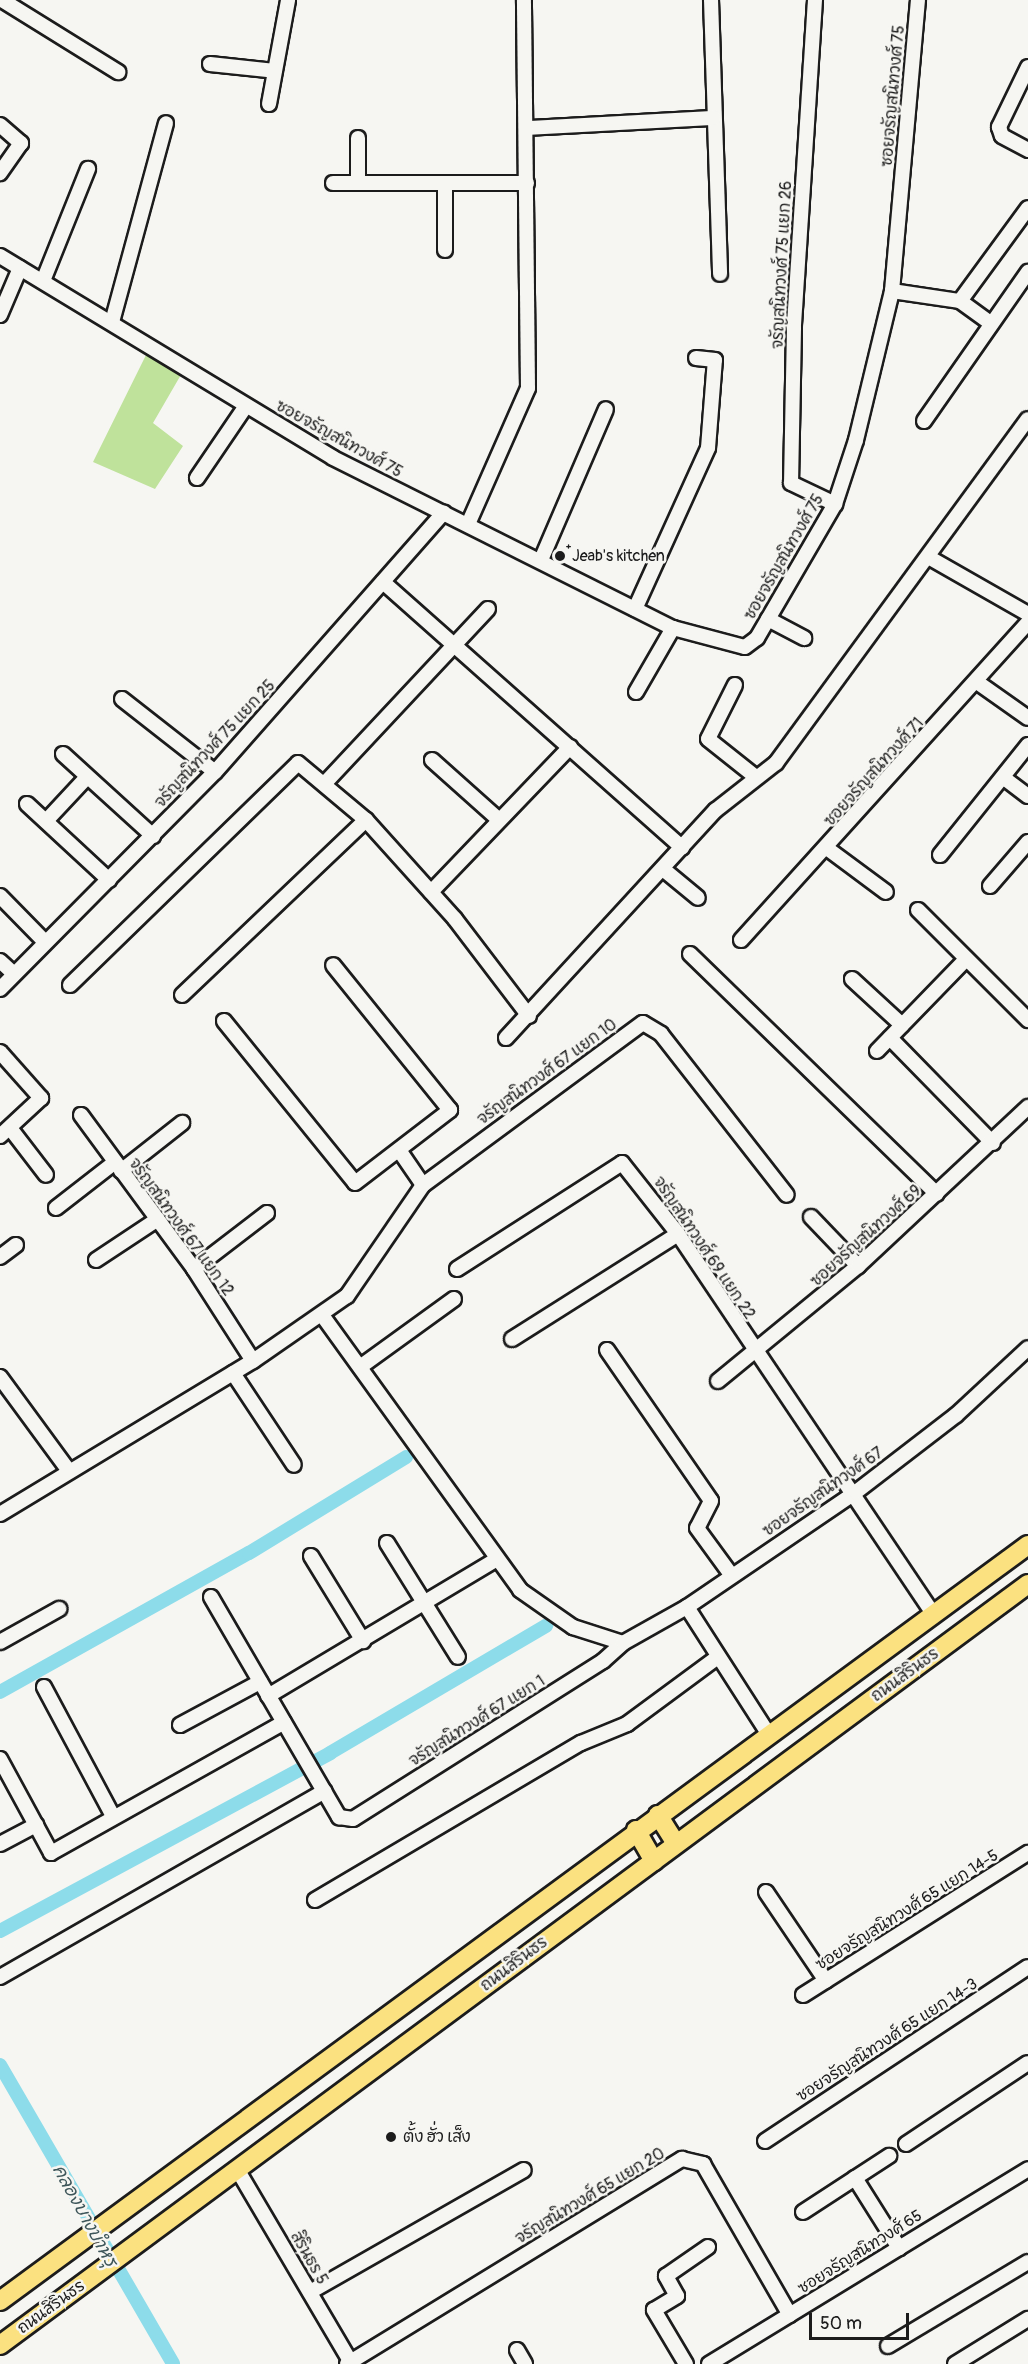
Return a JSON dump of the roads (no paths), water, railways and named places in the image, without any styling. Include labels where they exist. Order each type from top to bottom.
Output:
[{"type":"main road","name":"ถนนสิรินธร","points":[[0,2301],[636,1830],[1028,1545]]},
{"type":"main road","name":"ถนนสิรินธร","points":[[0,2345],[1028,1584]]},
{"type":"main road","points":[[658,1815],[676,1844]]},
{"type":"main road","points":[[636,1830],[654,1861]]},
{"type":"street","points":[[2,0],[118,72]]},
{"type":"street","points":[[269,104],[288,0]]},
{"type":"street","points":[[468,522],[528,388],[528,128],[524,0]]},
{"type":"street","points":[[711,0],[720,274]]},
{"type":"street","name":"จรัญสนิทวงศ์ 75 แยก 26","points":[[815,0],[794,328],[791,483],[835,504]]},
{"type":"street","name":"ซอยจรัญสนิทวงศ์ 75","points":[[0,256],[333,458],[468,522],[673,628],[745,647],[768,619],[835,504],[856,440],[892,291],[918,0]]},
{"type":"street","points":[[210,64],[275,71]]},
{"type":"street","points":[[1028,67],[999,131],[1028,150]]},
{"type":"street","points":[[528,128],[714,118]]},
{"type":"street","points":[[112,322],[166,123]]},
{"type":"street","points":[[0,125],[21,143],[0,173]]},
{"type":"street","points":[[358,138],[358,183]]},
{"type":"street","points":[[43,281],[88,169]]},
{"type":"street","points":[[333,183],[527,183]]},
{"type":"street","points":[[445,184],[445,250]]},
{"type":"street","points":[[960,301],[1028,208]]},
{"type":"street","points":[[0,315],[20,268]]},
{"type":"street","points":[[924,421],[989,322],[1028,272]]},
{"type":"street","points":[[892,291],[960,301],[989,322]]},
{"type":"street","points":[[635,609],[708,448],[715,360],[696,358]]},
{"type":"street","points":[[197,478],[246,406]]},
{"type":"street","points":[[541,560],[606,409]]},
{"type":"street","points":[[506,1038],[529,1016],[682,847],[756,777],[776,763],[930,558],[1028,419]]},
{"type":"street","name":"จรัญสนิทวงศ์ 75 แยก 25","points":[[0,989],[44,941],[109,880],[215,772],[444,512]]},
{"type":"street","points":[[930,558],[1028,614]]},
{"type":"street","points":[[383,582],[682,847]]},
{"type":"street","points":[[326,782],[488,609]]},
{"type":"street","points":[[768,619],[804,639]]},
{"type":"street","points":[[636,692],[673,628]]},
{"type":"street","name":"ซอยจรัญสนิทวงศ์ 71","points":[[741,940],[828,849],[1026,630]]},
{"type":"street","points":[[977,682],[1028,718]]},
{"type":"street","points":[[735,685],[708,739],[756,777]]},
{"type":"street","points":[[122,699],[215,772]]},
{"type":"street","points":[[940,855],[1004,778],[1028,745]]},
{"type":"street","points":[[430,892],[570,747]]},
{"type":"street","points":[[63,754],[153,836]]},
{"type":"street","points":[[432,760],[498,819]]},
{"type":"street","points":[[70,985],[295,763],[326,782],[366,820],[430,892],[529,1016]]},
{"type":"street","points":[[46,821],[87,777]]},
{"type":"street","points":[[1004,778],[1028,796]]},
{"type":"street","points":[[27,804],[109,880]]},
{"type":"street","points":[[182,995],[366,820]]},
{"type":"street","points":[[990,885],[1028,842]]},
{"type":"street","points":[[828,849],[886,892]]},
{"type":"street","points":[[663,869],[698,898]]},
{"type":"street","points":[[0,896],[44,941]]},
{"type":"street","points":[[918,910],[1028,1020]]},
{"type":"street","points":[[690,954],[937,1194]]},
{"type":"street","points":[[877,1051],[966,959]]},
{"type":"street","points":[[0,961],[14,974]]},
{"type":"street","points":[[224,1021],[352,1182],[399,1150],[450,1109],[333,965]]},
{"type":"street","points":[[852,979],[902,1024]]},
{"type":"street","name":"จรัญสนิทวงศ์ 67 แยก 10","points":[[0,1514],[253,1361],[322,1315],[372,1266],[423,1185],[643,1023],[661,1034],[787,1195]]},
{"type":"street","points":[[890,1038],[993,1143]]},
{"type":"street","points":[[0,1052],[40,1095],[5,1132],[46,1175]]},
{"type":"street","name":"ซอยจรัญสนิทวงศ์ 69","points":[[718,1382],[755,1354],[858,1266],[993,1143],[1028,1107]]},
{"type":"street","name":"จรัญสนิทวงศ์ 67 แยก 12","points":[[81,1115],[194,1269],[253,1361]]},
{"type":"street","points":[[56,1208],[182,1123]]},
{"type":"street","points":[[399,1150],[423,1185]]},
{"type":"street","name":"จรัญสนิทวงศ์ 69 แยก 22","points":[[457,1269],[615,1163],[622,1163],[678,1234],[755,1354],[856,1492],[933,1613]]},
{"type":"street","points":[[194,1269],[267,1213]]},
{"type":"street","points":[[811,1217],[858,1266]]},
{"type":"street","points":[[96,1260],[158,1219]]},
{"type":"street","points":[[512,1339],[678,1234]]},
{"type":"street","points":[[0,1257],[16,1245]]},
{"type":"street","points":[[360,1367],[454,1299]]},
{"type":"street","points":[[322,1315],[495,1560],[537,1604],[573,1627],[623,1643]]},
{"type":"street","name":"ซอยจรัญสนิทวงศ์ 67","points":[[623,1643],[687,1607],[856,1492],[956,1415],[1028,1348]]},
{"type":"street","points":[[607,1350],[711,1501],[697,1528],[732,1576]]},
{"type":"street","points":[[233,1373],[294,1465]]},
{"type":"street","points":[[0,1377],[69,1471]]},
{"type":"street","points":[[387,1544],[458,1657]]},
{"type":"street","points":[[311,1556],[363,1641]]},
{"type":"street","points":[[268,1696],[495,1560]]},
{"type":"street","points":[[0,1977],[325,1791],[211,1597]]},
{"type":"street","points":[[687,1607],[768,1733]]},
{"type":"street","points":[[0,1642],[59,1609]]},
{"type":"street","name":"จรัญสนิทวงศ์ 67 แยก 1","points":[[325,1791],[346,1820],[603,1661],[623,1643]]},
{"type":"street","points":[[315,1900],[581,1743],[627,1724],[718,1658]]},
{"type":"street","points":[[180,1725],[260,1682]]},
{"type":"street","points":[[44,1687],[113,1816]]},
{"type":"street","points":[[0,1759],[51,1853],[113,1816],[284,1722]]},
{"type":"street","points":[[0,1844],[36,1826]]},
{"type":"street","name":"ซอยจรัญสนิทวงศ์ 65 แยก 14-5","points":[[803,1995],[1028,1853]]},
{"type":"street","points":[[766,1892],[826,1981]]},
{"type":"street","name":"ซอยจรัญสนิทวงศ์ 65 แยก 14-3","points":[[765,2140],[1028,1967]]},
{"type":"street","points":[[906,2144],[1028,2063]]},
{"type":"street","points":[[803,2212],[889,2156]]},
{"type":"street","name":"จรัญสนิทวงศ์ 65 แยก 20","points":[[350,2363],[682,2159],[703,2164],[790,2315]]},
{"type":"street","name":"สิรินธร 5","points":[[237,2169],[350,2363]]},
{"type":"street","name":"ซอยจรัญสนิทวงศ์ 65","points":[[709,2364],[1028,2169]]},
{"type":"street","points":[[310,2292],[524,2170]]},
{"type":"street","points":[[855,2178],[899,2248]]},
{"type":"street","points":[[686,2364],[654,2310],[677,2296],[666,2276],[708,2247]]},
{"type":"street","points":[[888,2346],[1028,2262]]},
{"type":"street","points":[[956,2364],[1028,2319]]},
{"type":"street","points":[[517,2350],[525,2364]]},
{"type":"waterway","points":[[0,1692],[249,1553],[406,1457]]},
{"type":"waterway","points":[[0,1931],[330,1753],[546,1626]]},
{"type":"waterway","name":"คลองบางบำหรุ","points":[[0,2065],[173,2364]]},
{"type":"place","name":"๋Jeab's kitchen","points":[[560,556]]},
{"type":"place","name":"ตั้ง ฮั่ว เส็ง","points":[[391,2137]]}]
